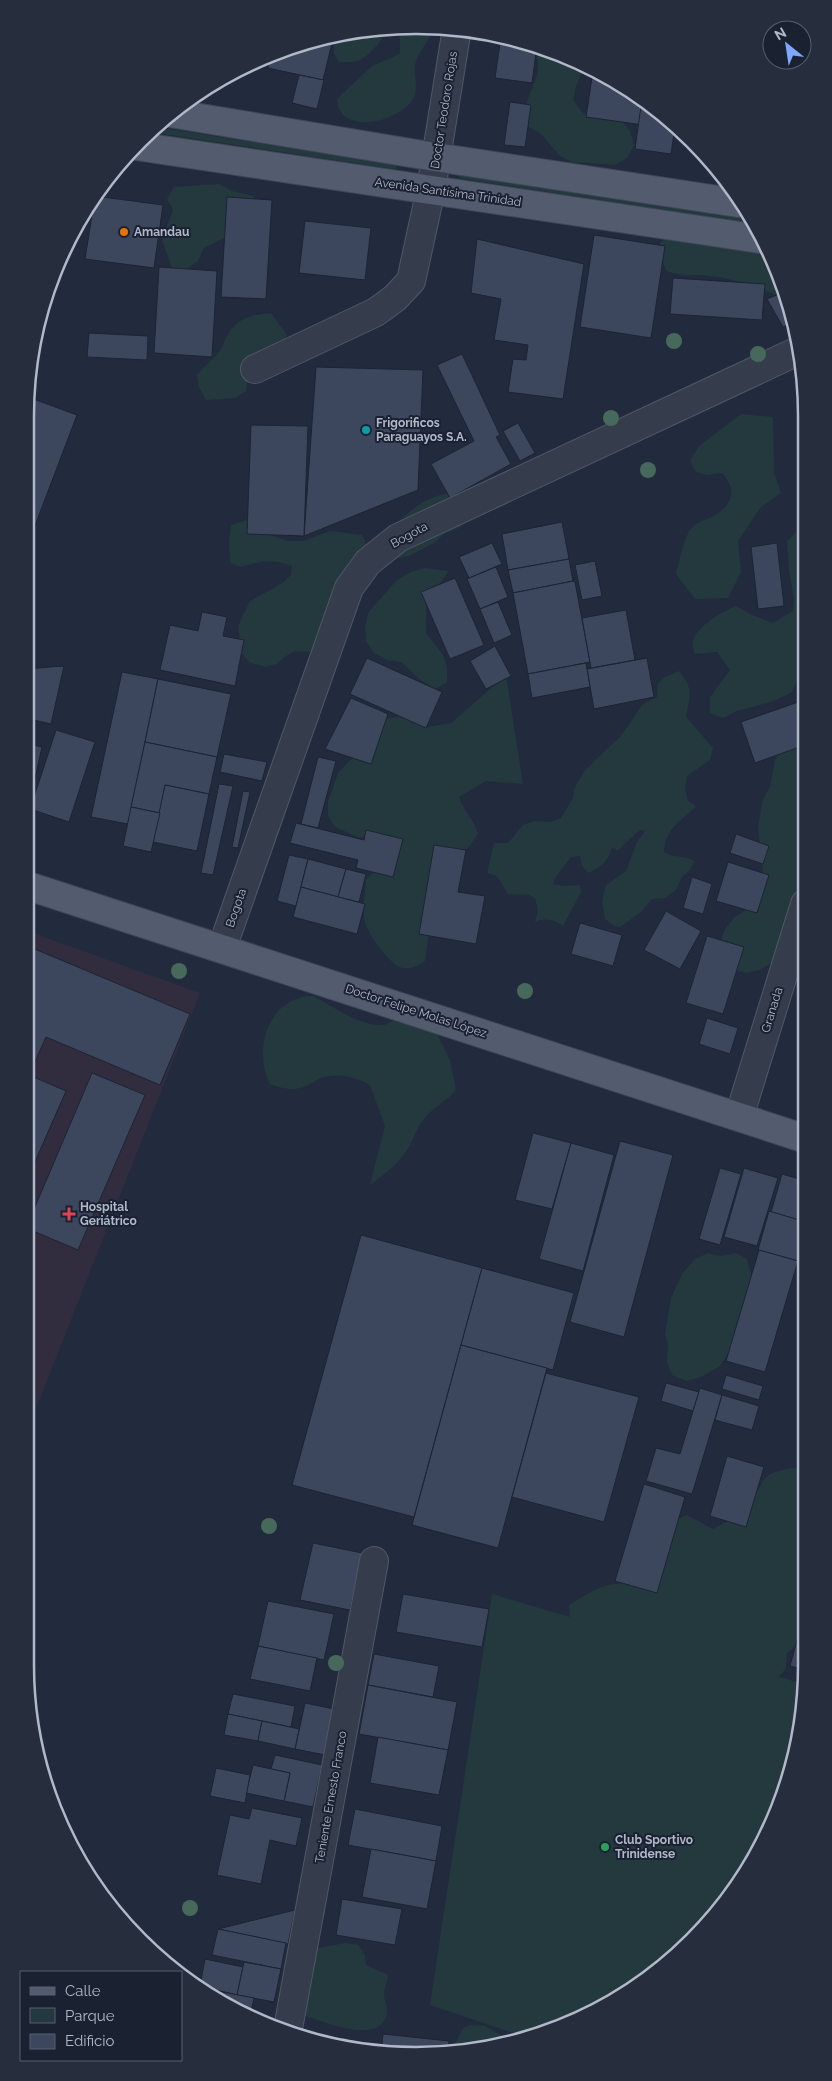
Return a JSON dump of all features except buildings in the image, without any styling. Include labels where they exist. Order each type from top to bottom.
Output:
[{"type":"main road","points":[[181,115],[435,157],[733,202]]},
{"type":"main road","name":"Avenida Santísima Trinidad","points":[[145,147],[754,238]]},
{"type":"main road","name":"Doctor Felipe Molas López","points":[[34,888],[798,1136]]},
{"type":"street","name":"Doctor Teodoro Rojas","points":[[255,369],[376,312],[395,298],[411,281],[431,189],[456,36]]},
{"type":"street","name":"Bogota","points":[[222,948],[349,588],[368,562],[398,538],[793,353]]},
{"type":"street","name":"Granada","points":[[739,1117],[798,927]]},
{"type":"street","name":"Teniente Ernesto Franco","points":[[289,2025],[374,1561]]},
{"type":"shaded area","name":"Hospital Geriátrico","points":[[34,933],[200,993],[34,1413]]},
{"type":"green space","points":[[400,35],[430,35],[416,61],[416,90],[413,99],[396,114],[384,119],[359,122],[348,118],[341,111],[337,99],[372,66],[400,54]]},
{"type":"green space","points":[[384,36],[373,50],[364,58],[355,62],[339,62],[334,53],[334,43]]},
{"type":"green space","points":[[537,53],[582,72],[573,100],[583,113],[604,119],[621,120],[630,131],[634,145],[627,158],[615,165],[572,162],[560,156],[541,134],[529,127],[522,114],[538,73]]},
{"type":"green space","points":[[165,128],[395,164],[397,168],[159,133]]},
{"type":"green space","points":[[460,172],[742,216],[746,223],[459,178],[457,175]]},
{"type":"green space","points":[[219,184],[232,191],[253,196],[261,207],[243,228],[204,248],[198,261],[188,268],[172,268],[162,240],[173,210],[167,199],[174,187]]},
{"type":"green space","points":[[671,233],[752,235],[778,294],[776,295],[743,283],[718,277],[684,275],[667,271],[661,259],[660,243]]},
{"type":"green space","points":[[271,313],[287,335],[280,348],[248,376],[246,391],[235,398],[206,400],[199,387],[197,375],[218,353],[234,326],[244,319]]},
{"type":"green space","points":[[741,414],[773,417],[774,473],[781,493],[761,507],[738,541],[741,572],[728,598],[695,599],[676,574],[684,545],[693,526],[723,510],[730,500],[731,490],[730,484],[722,473],[707,475],[696,472],[690,461],[699,446]]},
{"type":"green space","points":[[452,492],[465,498],[469,519],[459,528],[445,533],[434,543],[409,556],[394,559],[390,531],[424,501]]},
{"type":"green space","points":[[247,520],[270,535],[288,541],[303,541],[330,531],[362,535],[367,545],[365,556],[323,646],[311,652],[295,651],[277,664],[266,667],[251,663],[242,654],[238,626],[250,601],[281,584],[291,575],[292,566],[272,561],[241,567],[230,563],[229,542],[231,525]]},
{"type":"green space","points":[[798,531],[798,678],[792,692],[774,701],[737,711],[723,718],[710,713],[710,697],[730,670],[717,652],[695,654],[693,642],[695,636],[710,620],[736,606],[773,623],[793,611],[794,600],[787,541]]},
{"type":"green space","points":[[425,568],[449,571],[431,591],[426,604],[426,633],[443,655],[447,668],[447,682],[435,689],[422,681],[401,662],[387,660],[373,652],[366,641],[365,627],[368,613],[397,580],[411,572]]},
{"type":"green space","points":[[679,671],[684,677],[690,692],[686,717],[713,748],[710,760],[687,776],[685,789],[688,801],[696,806],[675,826],[667,837],[665,844],[664,852],[694,861],[690,870],[682,877],[676,890],[665,898],[652,899],[641,912],[620,927],[614,926],[605,919],[602,901],[606,885],[626,871],[637,842],[645,831],[640,830],[618,850],[612,848],[603,864],[588,873],[582,866],[580,856],[571,857],[555,878],[553,884],[564,886],[580,885],[581,892],[563,926],[549,920],[535,922],[538,910],[535,898],[529,895],[508,894],[497,876],[487,873],[494,843],[508,843],[523,825],[535,821],[551,822],[561,818],[573,798],[574,789],[585,770],[620,737],[643,704],[657,697],[658,683],[665,677]]},
{"type":"green space","points":[[506,675],[523,784],[486,781],[459,797],[478,834],[469,847],[447,862],[429,932],[425,961],[410,968],[400,967],[390,960],[374,941],[365,923],[364,912],[366,880],[386,860],[393,847],[386,835],[372,833],[360,838],[335,827],[328,816],[328,802],[338,773],[359,754],[385,719],[400,716],[427,727],[451,723]]},
{"type":"green space","points":[[798,739],[798,918],[772,963],[759,970],[746,973],[732,969],[720,943],[725,929],[735,917],[760,899],[763,870],[758,827],[763,799],[770,787],[775,760],[782,747]]},
{"type":"green space","points":[[314,996],[338,1010],[367,1023],[384,1025],[399,1018],[436,1031],[450,1060],[456,1090],[424,1119],[408,1150],[387,1172],[370,1185],[385,1126],[370,1085],[354,1078],[331,1076],[300,1088],[288,1089],[270,1084],[266,1072],[263,1060],[263,1047],[270,1022],[287,1004],[302,997]]},
{"type":"green space","points":[[708,1253],[721,1256],[736,1253],[747,1259],[752,1277],[732,1347],[720,1366],[701,1377],[687,1381],[672,1375],[667,1362],[668,1345],[665,1334],[671,1298],[682,1274],[695,1259]]},
{"type":"green space","name":"Club Sportivo Trinidense","points":[[798,1469],[798,1644],[787,1653],[786,1668],[779,1677],[797,1682],[795,1715],[791,1740],[778,1788],[759,1834],[734,1877],[703,1917],[649,1968],[607,1996],[562,2018],[516,2034],[430,2005],[492,1594],[570,1617],[569,1605],[599,1588],[616,1584],[651,1587],[662,1577],[673,1521],[687,1515],[713,1529],[742,1512],[755,1496],[764,1480],[781,1470]]},
{"type":"green space","points":[[345,1943],[358,1945],[365,1955],[366,1965],[388,1975],[384,1994],[387,2013],[382,2023],[374,2028],[363,2030],[350,2029],[303,2015],[310,1956],[318,1948]]},
{"type":"green space","points":[[470,2025],[485,2026],[504,2037],[453,2045],[463,2028]]},
{"type":"place","name":"Amandau","points":[[124,232]]},
{"type":"place","name":"Frigorificos Paraguayos S.A.","points":[[366,430]]},
{"type":"place","name":"Hospital Geriátrico","points":[[69,1214]]},
{"type":"place","name":"Club Sportivo Trinidense","points":[[605,1847]]}]
